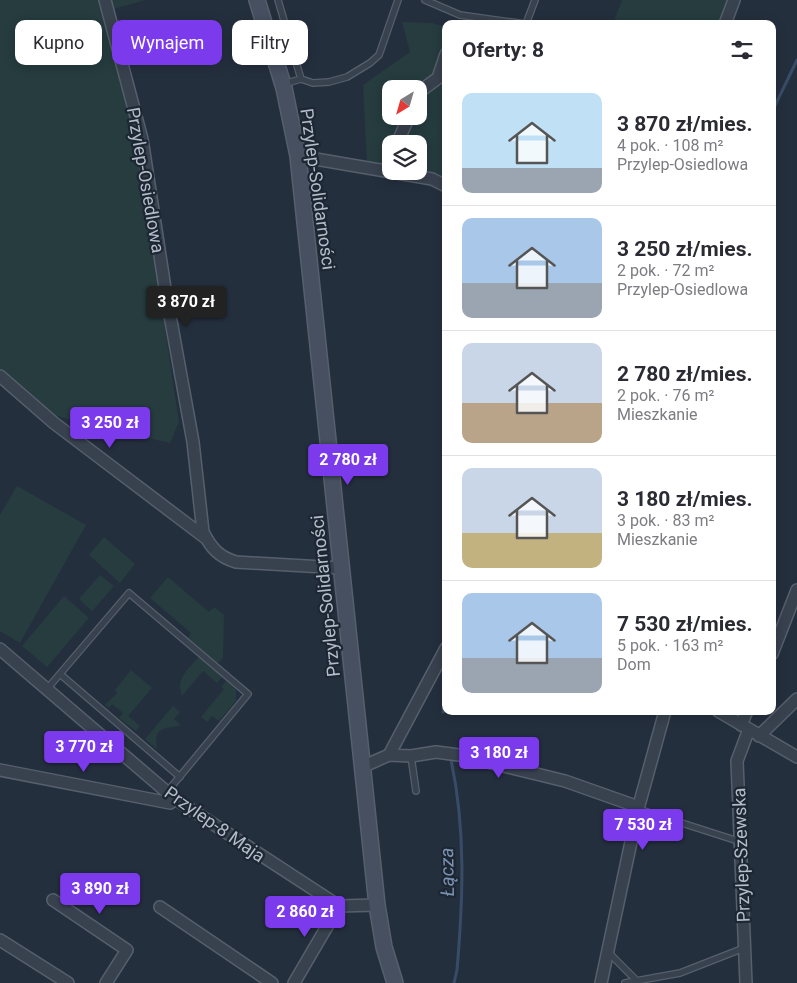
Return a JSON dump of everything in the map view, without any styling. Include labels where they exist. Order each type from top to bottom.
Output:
[{"type":"main road","name":"Przylep-Solidarności","points":[[257,0],[283,84],[298,156],[376,905],[384,947],[395,983]]},
{"type":"street","name":"Przylep-Osiedlowa","points":[[105,0],[142,139],[165,288],[193,442],[203,532],[206,539]]},
{"type":"street","points":[[726,20],[734,0]]},
{"type":"street","points":[[428,85],[438,78],[442,66]]},
{"type":"street","points":[[298,156],[382,170]]},
{"type":"street","points":[[427,178],[442,184]]},
{"type":"street","points":[[0,376],[54,423],[206,539],[217,553],[236,562],[341,568]]},
{"type":"street","points":[[776,642],[797,590]]},
{"type":"street","name":"Przylep-8 Maja","points":[[0,649],[171,796],[339,906]]},
{"type":"street","points":[[389,755],[442,656]]},
{"type":"street","points":[[759,736],[797,699]]},
{"type":"street","points":[[601,983],[618,911],[638,810],[664,715]]},
{"type":"street","points":[[725,715],[797,757]]},
{"type":"street","name":"Przylep-Szewska","points":[[746,715],[738,761],[746,983]]},
{"type":"street","points":[[362,767],[389,755],[411,756],[436,752],[459,755],[568,782],[633,804],[638,810]]},
{"type":"street","points":[[0,770],[170,803],[171,796]]},
{"type":"street","points":[[53,900],[127,950],[106,983]]},
{"type":"street","points":[[294,983],[339,906],[376,905]]},
{"type":"street","points":[[160,907],[272,983]]},
{"type":"street","points":[[0,940],[68,983]]},
{"type":"lane","points":[[278,0],[302,79]]},
{"type":"lane","points":[[283,84],[302,79],[313,83],[329,82],[347,77],[370,63],[378,55],[398,0]]},
{"type":"lane","points":[[424,0],[460,15],[497,20]]},
{"type":"lane","points":[[528,20],[535,0]]},
{"type":"lane","points":[[47,689],[129,593],[248,694],[180,777],[171,796]]},
{"type":"lane","points":[[60,674],[180,777]]},
{"type":"lane","points":[[411,756],[416,791]]},
{"type":"lane","points":[[638,810],[741,842]]},
{"type":"lane","points":[[624,983],[680,973],[744,948]]},
{"type":"lane","points":[[607,952],[637,981]]},
{"type":"green space","points":[[0,0],[146,0],[102,12],[112,47],[112,65],[117,65],[135,129],[179,422],[170,443],[48,414],[0,372]]},
{"type":"green space","points":[[622,0],[727,0],[720,20],[614,20]]},
{"type":"green space","points":[[402,22],[432,23],[442,26],[442,180],[427,174],[427,135],[382,135],[382,164],[367,161],[363,85],[410,52]]},
{"type":"green space","points":[[17,486],[86,525],[20,643],[0,631],[0,515]]},
{"type":"green space","points":[[104,537],[135,564],[120,583],[89,555]]},
{"type":"green space","points":[[100,575],[114,586],[92,611],[79,599]]},
{"type":"green space","points":[[168,577],[209,612],[214,607],[224,615],[223,657],[220,662],[216,662],[188,638],[191,633],[150,598]]},
{"type":"green space","points":[[64,596],[89,618],[47,667],[22,646]]},
{"type":"green space","points":[[199,657],[222,677],[217,683],[203,671],[182,696],[180,690],[181,679]]},
{"type":"green space","points":[[131,670],[152,688],[128,716],[140,726],[136,731],[119,718],[123,713],[112,704],[109,708],[105,705],[117,693],[115,690]]},
{"type":"green space","points":[[227,680],[236,690],[236,701],[219,721],[212,716],[207,722],[201,717],[224,689],[221,687]]},
{"type":"green space","points":[[173,706],[180,712],[174,719],[181,725],[166,728],[159,732],[156,741],[157,749],[145,739]]},
{"type":"waterway","name":"Łącza","points":[[776,104],[797,60]]},
{"type":"waterway","name":"Łącza","points":[[451,760],[459,812],[462,865],[459,944],[454,983]]}]
